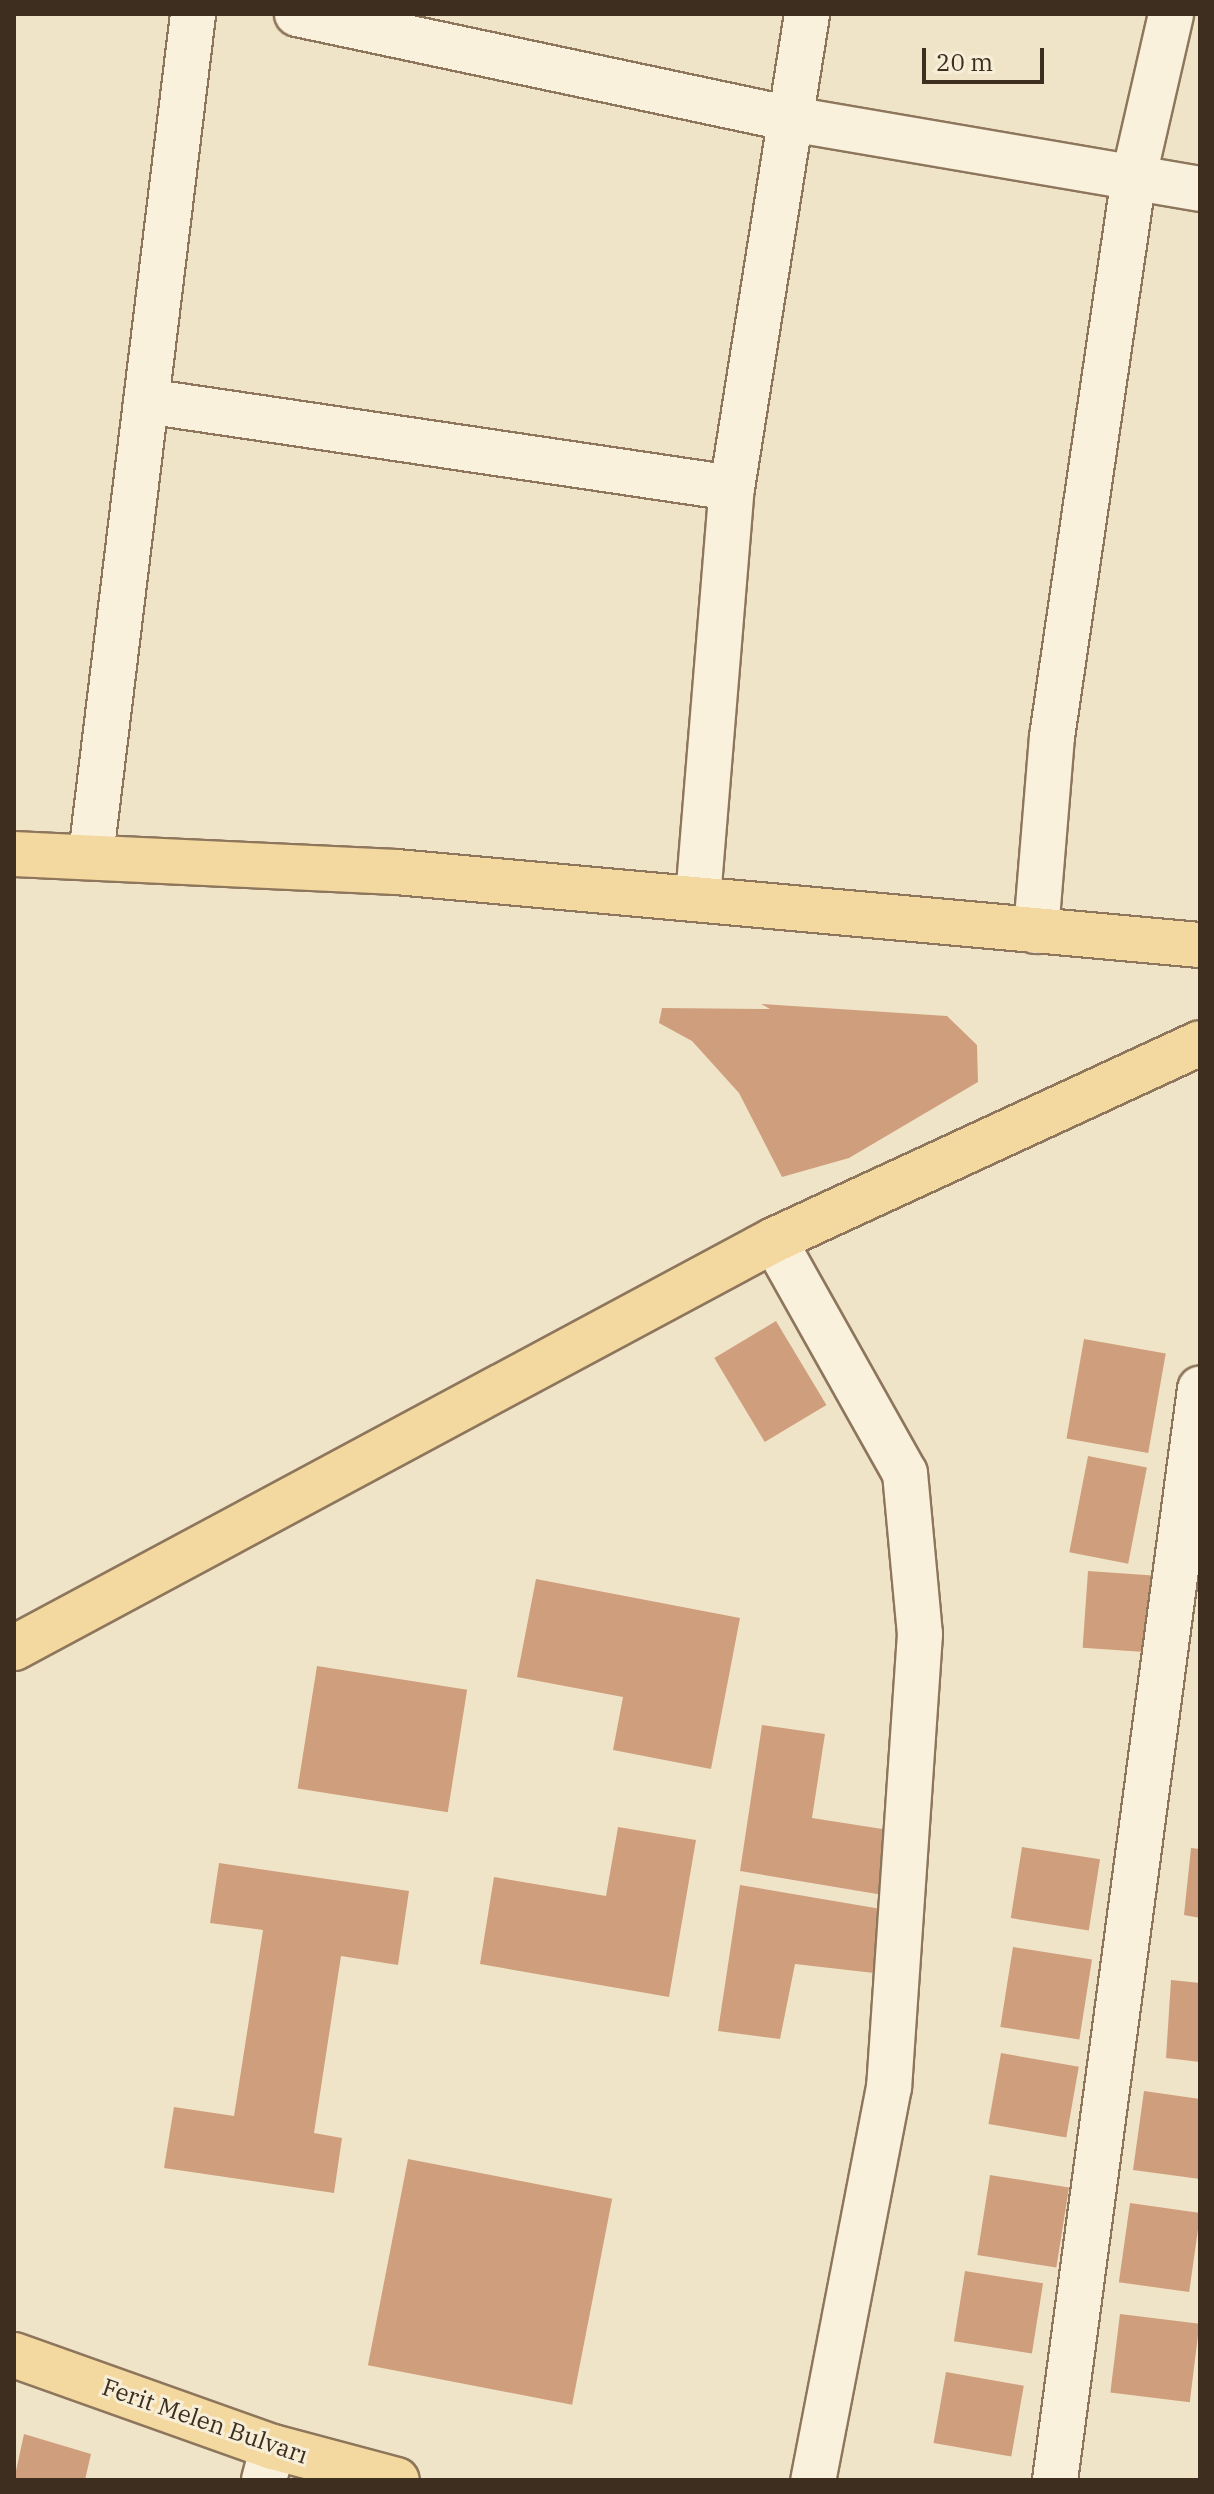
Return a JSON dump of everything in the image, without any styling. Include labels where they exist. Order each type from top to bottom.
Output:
[{"type":"main road","points":[[14,854],[91,855],[698,898],[1200,945]]},
{"type":"main road","points":[[14,1648],[67,1626],[774,1240],[1200,1043]]},
{"type":"main road","name":"Ferit Melen Bulvarı","points":[[14,2355],[269,2463],[397,2480]]},
{"type":"street","points":[[91,855],[193,14]]},
{"type":"street","points":[[297,14],[785,118],[1200,189]]},
{"type":"street","points":[[698,898],[732,488],[785,118],[807,14]]},
{"type":"street","points":[[1036,931],[1052,737],[1134,176],[1171,14]]},
{"type":"street","points":[[146,401],[732,488]]},
{"type":"street","points":[[774,1240],[905,1473],[920,1634],[889,2087],[813,2480]]},
{"type":"street","points":[[1055,2480],[1200,1389]]},
{"type":"building","points":[[761,1004],[947,1016],[977,1045],[978,1082],[849,1158],[782,1177],[739,1093],[692,1041],[659,1023],[662,1008],[770,1009]]},
{"type":"building","points":[[776,1321],[826,1405],[765,1442],[714,1358]]},
{"type":"building","points":[[1084,1339],[1166,1353],[1148,1453],[1066,1438]]},
{"type":"building","points":[[1088,1456],[1147,1467],[1128,1564],[1069,1552]]},
{"type":"building","points":[[1088,1571],[1153,1576],[1147,1652],[1083,1648]]},
{"type":"building","points":[[536,1579],[740,1618],[711,1769],[613,1750],[623,1697],[517,1677]]},
{"type":"building","points":[[317,1666],[467,1690],[448,1812],[298,1788]]},
{"type":"building","points":[[762,1725],[825,1734],[812,1818],[895,1831],[883,1895],[740,1871]]},
{"type":"building","points":[[618,1827],[696,1840],[669,1997],[480,1964],[494,1877],[606,1896]]},
{"type":"building","points":[[1022,1847],[1100,1859],[1089,1930],[1011,1918]]},
{"type":"building","points":[[1191,1848],[1200,1849],[1200,1918],[1184,1915]]},
{"type":"building","points":[[219,1863],[409,1891],[398,1965],[341,1956],[314,2133],[342,2138],[334,2193],[164,2168],[174,2107],[234,2116],[263,1930],[210,1923]]},
{"type":"building","points":[[740,1885],[881,1909],[874,1973],[795,1964],[780,2039],[718,2031]]},
{"type":"building","points":[[1013,1947],[1092,1960],[1079,2040],[1000,2027]]},
{"type":"building","points":[[1171,1980],[1200,1983],[1200,2062],[1166,2058]]},
{"type":"building","points":[[1001,2053],[1079,2067],[1066,2138],[988,2124]]},
{"type":"building","points":[[1144,2091],[1200,2099],[1200,2179],[1133,2170]]},
{"type":"building","points":[[408,2159],[612,2199],[572,2405],[368,2365]]},
{"type":"building","points":[[990,2175],[1069,2188],[1056,2268],[977,2255]]},
{"type":"building","points":[[1130,2203],[1200,2213],[1189,2292],[1119,2282]]},
{"type":"building","points":[[965,2271],[1043,2283],[1032,2353],[954,2341]]},
{"type":"building","points":[[1120,2314],[1199,2324],[1190,2402],[1110,2392]]},
{"type":"building","points":[[946,2372],[1024,2386],[1011,2457],[933,2443]]},
{"type":"building","points":[[24,2434],[91,2454],[85,2480],[14,2480]]}]
